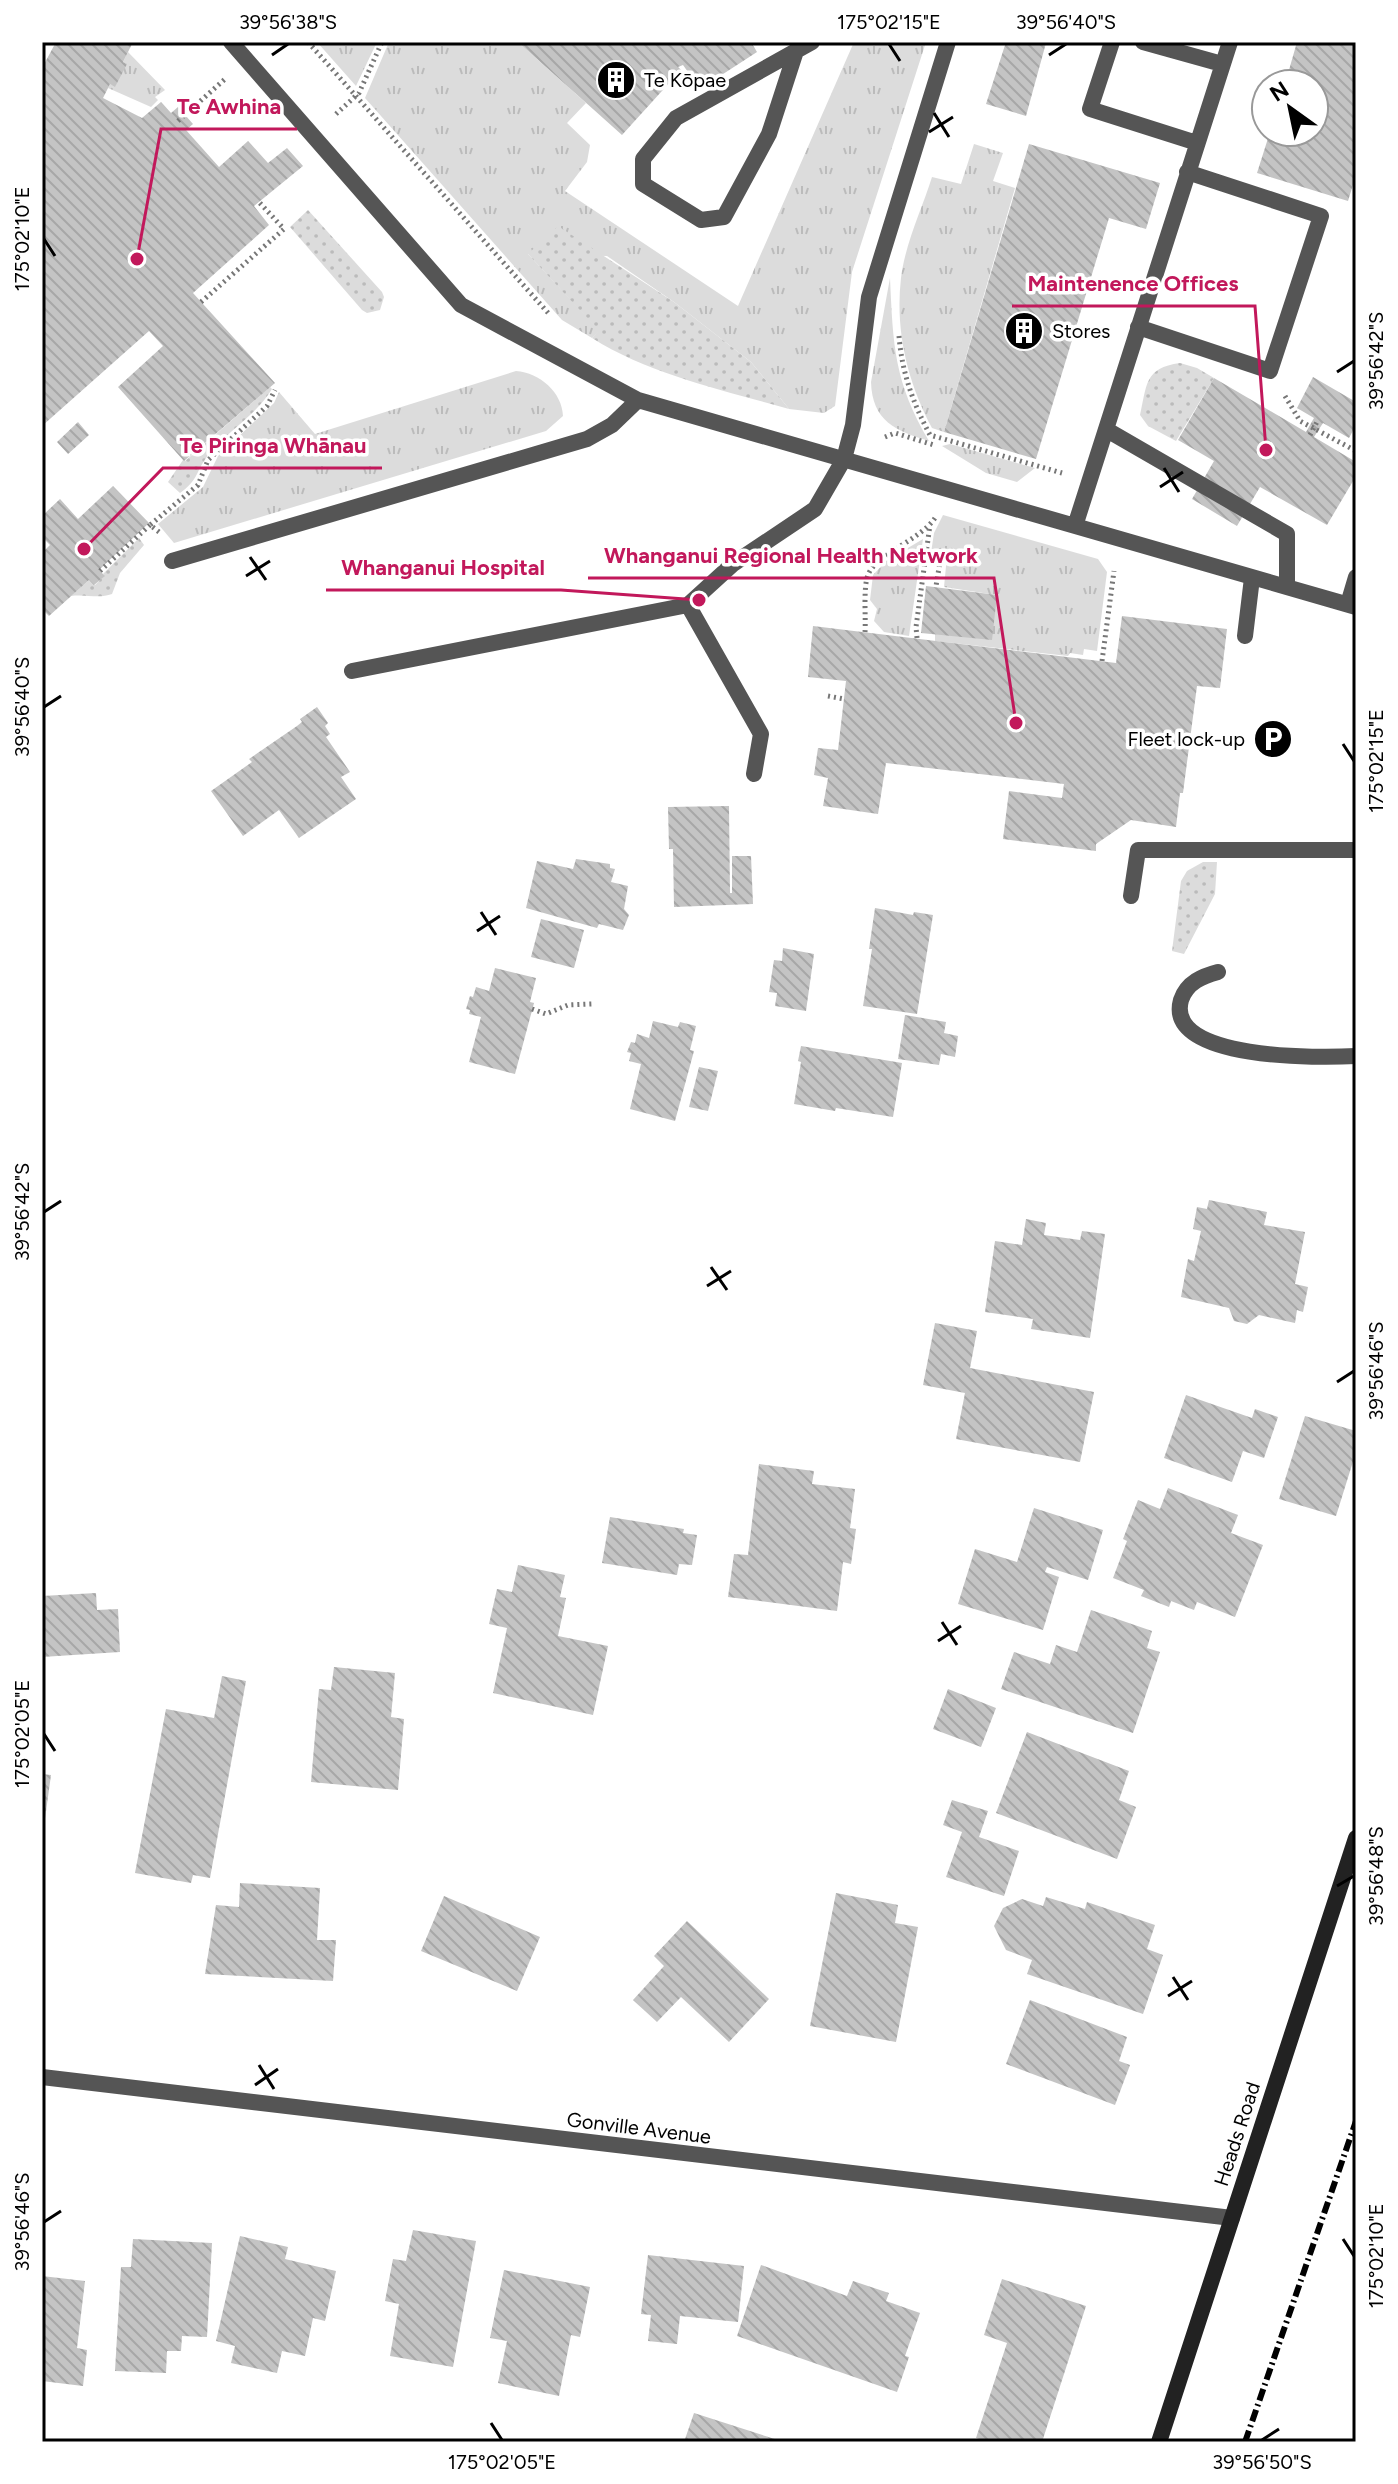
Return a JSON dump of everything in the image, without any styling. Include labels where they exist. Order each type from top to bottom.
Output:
[{"type":"main road","name":"Heads Road","points":[[1159,2442],[1356,1838]]},
{"type":"street","points":[[231,42],[461,305],[638,400],[1352,606],[1356,577]]},
{"type":"street","points":[[796,51],[769,134],[724,217],[701,220],[643,184],[643,159],[676,118],[812,42]]},
{"type":"street","points":[[352,671],[688,605],[733,564],[815,509],[844,459],[853,425],[869,297],[948,42]]},
{"type":"street","points":[[1112,42],[1090,109],[1197,143]]},
{"type":"street","points":[[1143,42],[1222,64]]},
{"type":"street","points":[[1075,526],[1230,42]]},
{"type":"street","points":[[1138,327],[1270,371],[1321,216],[1187,172]]},
{"type":"street","points":[[172,561],[587,439],[612,425],[638,400]]},
{"type":"street","points":[[1107,430],[1287,534],[1287,587]]},
{"type":"street","points":[[1245,636],[1252,578]]},
{"type":"street","points":[[688,605],[761,734],[754,774]]},
{"type":"street","points":[[1131,896],[1138,850],[1356,850]]},
{"type":"street","points":[[1218,972],[1200,976],[1181,1002],[1182,1020],[1195,1035],[1215,1044],[1254,1053],[1329,1058],[1356,1056]]},
{"type":"street","name":"Gonville Avenue","points":[[42,2077],[1232,2218]]},
{"type":"path","points":[[308,42],[551,316]]},
{"type":"path","points":[[313,134],[356,96],[382,42]]},
{"type":"path","points":[[178,121],[247,60]]},
{"type":"path","points":[[201,302],[284,229],[259,202]]},
{"type":"path","points":[[243,264],[249,270]]},
{"type":"path","points":[[898,335],[908,387],[930,435],[1088,480]]},
{"type":"path","points":[[1270,371],[1300,421],[1356,451]]},
{"type":"path","points":[[100,571],[198,485],[208,460],[267,406],[275,390]]},
{"type":"path","points":[[1310,435],[1318,420]]},
{"type":"path","points":[[874,434],[886,438],[895,433],[934,445]]},
{"type":"path","points":[[865,632],[867,576],[879,562],[922,533],[930,524],[942,487]]},
{"type":"path","points":[[917,638],[930,524]]},
{"type":"path","points":[[150,525],[163,536],[172,561]]},
{"type":"path","points":[[1102,661],[1119,539]]},
{"type":"path","points":[[925,560],[940,562],[936,586]]},
{"type":"path","points":[[828,696],[844,699]]},
{"type":"path","points":[[532,1009],[546,1014],[568,1005],[592,1004]]},
{"type":"green space","points":[[317,42],[377,42],[356,86]]},
{"type":"green space","points":[[389,42],[518,42],[586,103],[567,123],[590,145],[587,162],[565,191],[738,306],[854,42],[926,42],[852,272],[835,406],[824,413],[789,409],[751,362],[674,302],[607,256],[528,254],[600,331],[592,338],[562,320],[365,98]]},
{"type":"green space","points":[[128,52],[165,90],[155,97],[158,100],[151,107],[108,88],[110,84],[115,86],[126,64],[123,62]]},
{"type":"green space","points":[[974,144],[1003,153],[993,181],[1015,188],[944,432],[932,428],[910,374],[900,317],[901,278],[910,240],[932,177],[961,184]]},
{"type":"green space","points":[[308,210],[382,292],[384,297],[380,310],[367,313],[362,310],[290,227]]},
{"type":"green space","points":[[558,226],[674,302],[751,362],[789,409],[663,372],[592,338],[599,331],[528,254]]},
{"type":"green space","points":[[890,278],[892,323],[902,381],[929,441],[906,433],[888,422],[881,415],[872,395],[871,382]]},
{"type":"green space","points":[[1180,363],[1214,378],[1176,441],[1148,426],[1140,415],[1146,387],[1153,374],[1168,365]]},
{"type":"green space","points":[[516,371],[541,380],[559,399],[563,416],[546,431],[174,543],[158,524],[203,487],[218,456],[274,403],[279,392],[315,434]]},
{"type":"green space","points":[[270,387],[272,389],[265,399],[206,458],[186,488],[180,493],[168,482],[183,460]]},
{"type":"green space","points":[[950,444],[1035,468],[1017,482],[986,473],[942,446]]},
{"type":"green space","points":[[943,515],[1098,559],[1107,572],[1097,651],[1084,649],[1083,655],[1070,653],[1068,656],[935,641],[935,634],[996,595],[944,587],[947,556],[931,553],[934,533]]},
{"type":"green space","points":[[139,538],[144,545],[120,573],[112,594],[71,596],[89,580],[95,585]]},
{"type":"green space","points":[[923,539],[909,636],[884,632],[874,621],[877,609],[870,600],[873,575],[886,561]]},
{"type":"green space","points":[[1203,862],[1217,862],[1215,894],[1184,954],[1172,951],[1181,881],[1187,871]]},
{"type":"building","points":[[56,42],[133,42],[123,62],[127,64],[115,87],[110,84],[103,98],[142,118],[161,102],[171,113],[178,107],[193,124],[186,130],[219,167],[248,141],[268,163],[287,148],[303,166],[254,206],[269,225],[193,293],[275,383],[184,461],[118,387],[163,346],[149,331],[42,426],[42,68]]},
{"type":"building","name":"Te Kōpae","points":[[518,42],[751,42],[757,52],[700,89],[683,65],[678,67],[681,70],[622,135]]},
{"type":"building","points":[[1006,42],[1046,43],[1026,116],[986,104]]},
{"type":"building","points":[[1297,42],[1356,42],[1356,175],[1348,201],[1257,173],[1265,148],[1330,148],[1330,68],[1290,68]]},
{"type":"building","name":"Stores","points":[[1029,144],[1160,183],[1146,229],[1109,218],[1036,459],[944,432]]},
{"type":"building","points":[[1313,377],[1356,402],[1356,425],[1349,438],[1323,423],[1314,437],[1356,462],[1356,476],[1327,525],[1260,487],[1237,526],[1192,499],[1214,461],[1178,440],[1214,378],[1306,432],[1314,418],[1297,408]]},
{"type":"building","points":[[78,422],[89,435],[68,454],[57,442]]},
{"type":"building","points":[[113,486],[149,523],[99,570],[105,576],[94,585],[89,580],[49,616],[42,609],[42,553],[50,545],[42,537],[42,516],[60,499],[78,519]]},
{"type":"building","points":[[926,586],[997,595],[992,640],[921,633]]},
{"type":"building","points":[[1122,616],[1227,629],[1220,688],[1197,686],[1176,827],[1131,820],[1096,844],[1096,851],[1003,839],[1009,791],[1062,798],[1064,784],[886,763],[878,814],[823,806],[828,778],[814,775],[818,748],[838,750],[846,681],[808,677],[813,626],[1116,663]]},
{"type":"building","points":[[317,707],[328,723],[325,726],[330,734],[326,737],[350,772],[341,777],[356,799],[299,838],[279,810],[243,836],[211,791],[252,762],[249,759],[297,726],[302,722],[300,719]]},
{"type":"building","points":[[729,806],[730,893],[732,856],[751,856],[753,904],[674,907],[673,849],[669,849],[668,807]]},
{"type":"building","points":[[576,859],[610,864],[610,868],[615,869],[611,882],[628,886],[624,909],[629,915],[623,930],[599,924],[597,928],[526,908],[537,861],[573,869]]},
{"type":"building","points":[[875,908],[933,915],[917,1014],[863,1006]]},
{"type":"building","points":[[541,919],[584,930],[574,968],[531,957]]},
{"type":"building","points":[[783,948],[814,954],[806,1011],[775,1006],[777,993],[769,992],[774,960],[782,961]]},
{"type":"building","points":[[495,968],[536,978],[530,1002],[534,1003],[515,1074],[469,1062],[481,1017],[469,1014],[470,1010],[466,1009],[476,987],[489,991]]},
{"type":"building","points":[[905,1015],[946,1022],[944,1033],[958,1036],[955,1057],[941,1054],[939,1065],[898,1059]]},
{"type":"building","points":[[653,1021],[678,1027],[680,1022],[696,1026],[690,1050],[694,1051],[675,1121],[630,1109],[641,1064],[629,1061],[631,1053],[627,1052],[631,1042],[635,1043],[637,1034],[649,1038]]},
{"type":"building","points":[[801,1046],[902,1063],[893,1117],[794,1104]]},
{"type":"building","points":[[699,1067],[718,1071],[708,1111],[689,1107]]},
{"type":"building","points":[[1209,1200],[1267,1212],[1264,1225],[1305,1232],[1295,1284],[1308,1287],[1303,1312],[1297,1310],[1295,1323],[1259,1315],[1247,1324],[1234,1321],[1229,1308],[1181,1297],[1188,1259],[1194,1261],[1201,1231],[1193,1229],[1197,1207],[1207,1209]]},
{"type":"building","points":[[1026,1219],[1046,1223],[1044,1235],[1080,1240],[1082,1231],[1105,1234],[1090,1338],[1031,1329],[1033,1319],[985,1312],[995,1241],[1022,1245]]},
{"type":"building","points":[[935,1323],[977,1331],[970,1368],[1094,1392],[1080,1462],[956,1439],[965,1393],[923,1385]]},
{"type":"building","points":[[1186,1395],[1252,1418],[1255,1409],[1278,1417],[1264,1458],[1243,1451],[1232,1482],[1164,1458]]},
{"type":"building","points":[[1305,1416],[1356,1431],[1356,1452],[1336,1516],[1279,1499]]},
{"type":"building","points":[[759,1464],[814,1471],[812,1484],[855,1489],[850,1528],[856,1529],[851,1564],[843,1562],[837,1611],[728,1597],[734,1554],[748,1555]]},
{"type":"building","points":[[1168,1488],[1238,1515],[1231,1533],[1263,1545],[1235,1617],[1197,1602],[1194,1610],[1171,1601],[1169,1607],[1141,1596],[1144,1590],[1113,1578],[1138,1500],[1160,1509]]},
{"type":"building","points":[[1034,1508],[1103,1530],[1088,1580],[1047,1567],[1045,1572],[1059,1577],[1043,1630],[958,1604],[975,1549],[1017,1562]]},
{"type":"building","points":[[610,1517],[684,1529],[683,1533],[697,1535],[692,1565],[679,1564],[677,1575],[602,1563]]},
{"type":"building","points":[[518,1565],[565,1575],[560,1597],[566,1598],[558,1636],[608,1646],[593,1715],[493,1693],[507,1628],[489,1624],[497,1589],[512,1592]]},
{"type":"building","points":[[96,1593],[97,1610],[118,1609],[120,1652],[42,1657],[42,1596]]},
{"type":"building","points":[[1091,1610],[1152,1631],[1147,1648],[1160,1652],[1133,1733],[1001,1689],[1014,1652],[1050,1664],[1056,1645],[1077,1652]]},
{"type":"building","points":[[334,1667],[395,1673],[391,1717],[404,1719],[398,1790],[311,1782],[319,1689],[331,1690]]},
{"type":"building","points":[[222,1676],[246,1681],[210,1878],[193,1875],[191,1883],[135,1873],[166,1709],[214,1718]]},
{"type":"building","points":[[948,1689],[996,1708],[981,1747],[933,1729]]},
{"type":"building","points":[[1027,1732],[1129,1771],[1119,1800],[1136,1807],[1117,1859],[996,1813]]},
{"type":"building","points":[[42,1774],[51,1775],[44,1826],[42,1826]]},
{"type":"building","points":[[952,1800],[988,1811],[979,1837],[1019,1851],[1004,1896],[946,1877],[962,1832],[943,1825]]},
{"type":"building","points":[[240,1883],[320,1888],[317,1940],[336,1940],[333,1981],[205,1974],[216,1905],[239,1907]]},
{"type":"building","points":[[836,1893],[898,1905],[895,1923],[918,1927],[896,2042],[810,2026]]},
{"type":"building","points":[[444,1896],[540,1937],[517,1991],[421,1951]]},
{"type":"building","points":[[1046,1897],[1085,1909],[1087,1902],[1155,1925],[1147,1949],[1163,1955],[1143,2014],[1027,1974],[1032,1960],[1006,1950],[994,1926],[1003,1908],[1022,1899],[1043,1906]]},
{"type":"building","points":[[687,1921],[769,1999],[729,2042],[681,1997],[657,2022],[633,2000],[664,1966],[654,1956]]},
{"type":"building","points":[[1030,2000],[1127,2037],[1119,2061],[1130,2065],[1115,2105],[1006,2064]]},
{"type":"building","points":[[413,2230],[476,2241],[453,2367],[390,2356],[399,2304],[385,2301],[393,2259],[406,2261]]},
{"type":"building","points":[[240,2236],[288,2247],[285,2259],[336,2271],[325,2321],[313,2318],[305,2356],[282,2351],[277,2373],[231,2363],[235,2346],[216,2341]]},
{"type":"building","points":[[133,2239],[212,2243],[207,2337],[182,2336],[181,2351],[167,2351],[166,2373],[115,2371],[121,2267],[131,2267]]},
{"type":"building","points":[[648,2255],[744,2266],[738,2322],[680,2316],[677,2344],[648,2341],[651,2315],[641,2314]]},
{"type":"building","points":[[761,2265],[847,2296],[853,2281],[889,2293],[886,2301],[920,2313],[897,2392],[737,2336]]},
{"type":"building","points":[[504,2270],[590,2287],[580,2337],[571,2335],[559,2396],[498,2383],[507,2341],[490,2338]]},
{"type":"building","points":[[42,2276],[85,2281],[77,2348],[87,2350],[83,2386],[42,2381]]},
{"type":"building","points":[[1002,2279],[1086,2306],[1042,2442],[988,2442],[976,2438],[1007,2343],[984,2335]]},
{"type":"building","points":[[694,2413],[781,2441],[781,2442],[684,2442]]},
{"type":"railway","points":[[1245,2442],[1356,2121]]},
{"type":"place","name":"Te Kōpae","points":[[616,80]]},
{"type":"place","name":"Te Awhina","points":[[137,259]]},
{"type":"place","name":"Stores","points":[[1024,331]]},
{"type":"place","name":"Maintenence Offices","points":[[1266,450]]},
{"type":"place","name":"Te Piringa Whānau","points":[[84,549]]},
{"type":"place","name":"Whanganui Hospital","points":[[699,600]]},
{"type":"place","name":"Whanganui Regional Health Network","points":[[1016,723]]},
{"type":"place","name":"Fleet lock-up","points":[[1273,739]]}]
